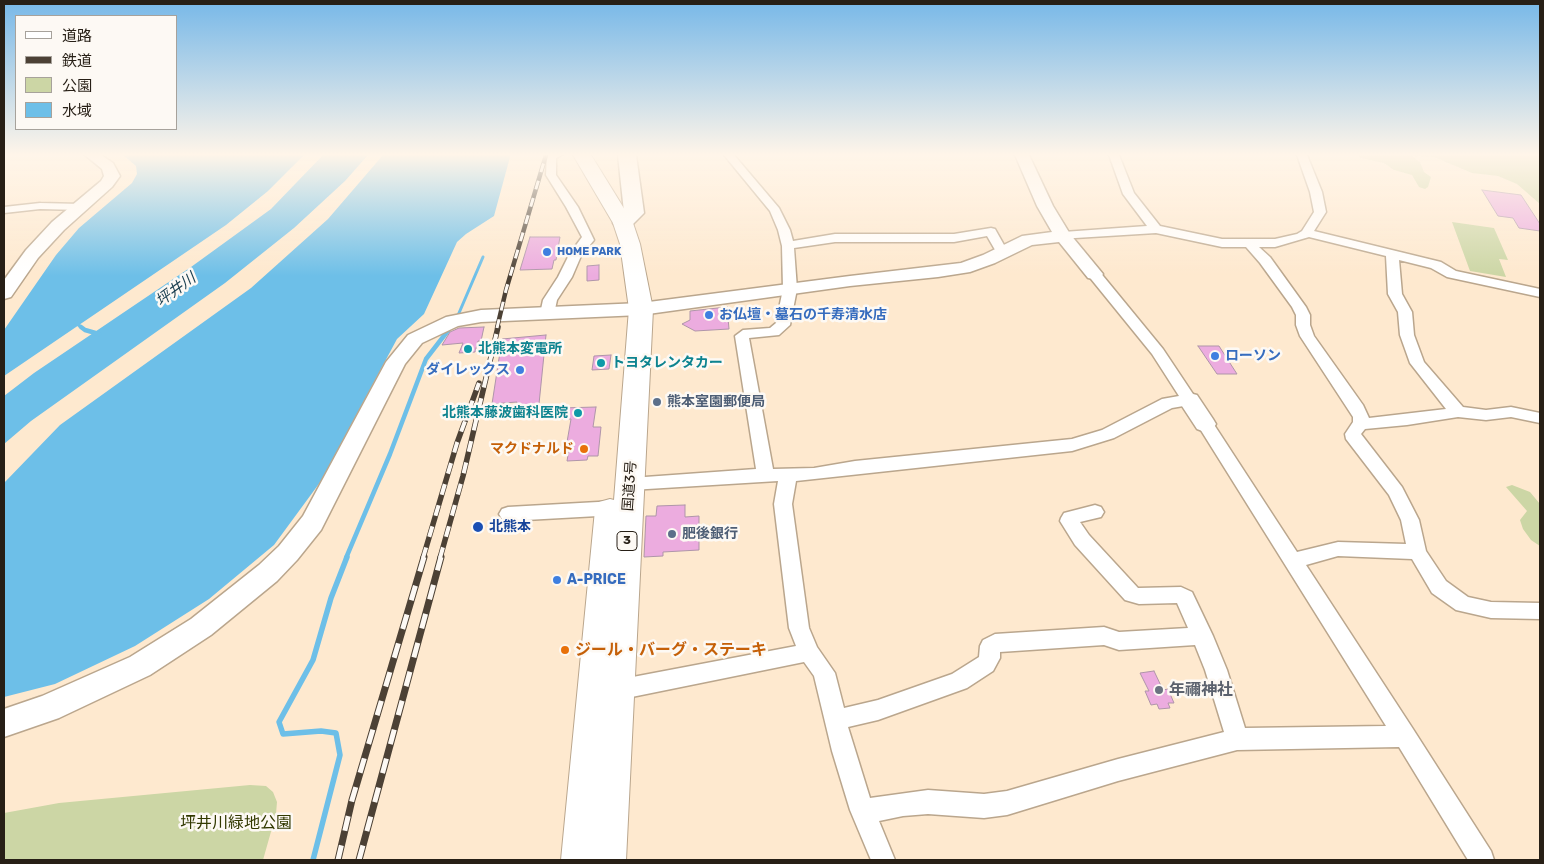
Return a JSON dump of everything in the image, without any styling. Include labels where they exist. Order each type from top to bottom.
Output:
[{"type":"highway","name":"国道3号","points":[[595,195],[608,218],[616,241],[621,272],[632,309]]},
{"type":"highway","name":"国道3号","points":[[605,860],[617,690],[623,500],[618,420],[632,309],[630,244],[623,223],[606,195]]},
{"type":"highway","name":"国道3号","points":[[582,860],[623,500]]},
{"type":"main road","points":[[623,223],[634,213],[632,195]]},
{"type":"street","points":[[4,293],[32,254],[58,226],[94,195]]},
{"type":"street","points":[[546,314],[550,300],[565,277],[575,254],[588,240],[564,195]]},
{"type":"street","points":[[763,195],[775,210],[784,230],[788,246],[790,289],[783,325],[774,332],[748,333],[742,336],[765,475]]},
{"type":"street","points":[[1040,195],[1063,236],[1158,352],[1406,736],[1482,860]]},
{"type":"street","points":[[1130,195],[1156,229]]},
{"type":"street","points":[[4,723],[48,708],[140,666],[202,628],[226,610],[268,573],[288,553],[320,510],[342,472],[396,362],[415,339],[458,320],[482,316],[632,309],[725,300],[790,289],[938,272],[964,268],[1028,240],[1063,236],[1156,229],[1222,243],[1250,244],[1293,240],[1307,233],[1320,212],[1316,195]]},
{"type":"street","points":[[4,210],[40,206],[81,207]]},
{"type":"street","points":[[788,246],[807,241],[834,238],[954,238],[991,232],[1002,252]]},
{"type":"street","points":[[1307,233],[1436,266],[1452,274],[1540,293]]},
{"type":"street","points":[[1250,244],[1265,260],[1299,307],[1303,315],[1306,336],[1357,409],[1361,417],[1361,423],[1353,434],[1354,439],[1396,492],[1410,520],[1417,552],[1439,587],[1463,604],[1491,610],[1540,611]]},
{"type":"street","points":[[1392,254],[1395,294],[1405,312],[1407,335],[1417,363],[1458,412]]},
{"type":"street","points":[[508,514],[623,500],[712,480],[765,475],[788,476],[1072,445],[1108,434],[1168,403],[1189,400]]},
{"type":"street","points":[[1361,423],[1407,420],[1458,412],[1486,415],[1511,412],[1540,418]]},
{"type":"street","points":[[788,476],[783,504],[799,628],[808,652],[824,673],[843,751],[862,810],[883,860]]},
{"type":"street","points":[[1095,512],[1070,518],[1069,521],[1082,540],[1132,594],[1139,596],[1180,595],[1185,598],[1203,636],[1216,670],[1237,739]]},
{"type":"street","points":[[1292,561],[1338,549],[1417,552]]},
{"type":"street","points":[[836,720],[878,710],[959,681],[986,664],[990,658],[990,646],[995,643],[1104,636],[1119,641],[1203,636]]},
{"type":"street","points":[[617,690],[641,684],[736,668],[808,652]]},
{"type":"street","points":[[862,810],[884,809],[903,804],[928,802],[984,806],[1007,803],[1118,770],[1237,739],[1406,736]]},
{"type":"green space","points":[[1530,195],[1540,195],[1540,204]]},
{"type":"green space","points":[[1452,222],[1494,228],[1508,260],[1499,259],[1506,277],[1470,271]]},
{"type":"green space","points":[[1512,485],[1530,492],[1540,504],[1540,546],[1531,540],[1523,529],[1520,520],[1527,511],[1506,487]]},
{"type":"green space","name":"坪井川緑地公園","points":[[250,785],[266,786],[273,792],[277,802],[276,814],[263,860],[4,860],[4,813],[59,803]]},
{"type":"water","points":[[117,195],[263,195],[226,225],[4,376],[4,330],[56,255],[79,228]]},
{"type":"water","name":"坪井川","points":[[284,195],[329,195],[294,228],[225,283],[31,421],[4,444],[4,396],[34,373],[191,267],[271,209]]},
{"type":"water","points":[[348,195],[500,195],[494,216],[457,242],[424,314],[397,339],[321,481],[274,545],[209,599],[135,646],[55,684],[4,697],[4,483],[60,425],[251,288],[328,219]]},
{"type":"building","points":[[1485,195],[1521,195],[1540,224],[1540,231],[1519,228],[1513,218],[1498,216]]},
{"type":"building","name":"HOME PARK","points":[[530,237],[560,237],[556,260],[554,260],[552,269],[520,270]]},
{"type":"building","points":[[599,265],[599,280],[587,281],[587,266]]},
{"type":"building","name":"お仏壇・墓石の千寿清水店","points":[[727,307],[729,329],[695,331],[682,324],[690,320],[690,311]]},
{"type":"building","points":[[484,327],[481,341],[478,341],[475,352],[459,353],[463,343],[442,345],[450,332],[459,328]]},
{"type":"building","name":"ダイレックス","points":[[546,335],[539,404],[517,406],[517,402],[492,404],[502,339]]},
{"type":"building","name":"ローソン","points":[[1198,346],[1219,346],[1237,374],[1217,374]]},
{"type":"building","name":"トヨタレンタカー","points":[[611,355],[609,369],[592,370],[594,356]]},
{"type":"building","name":"マクドナルド","points":[[596,407],[593,427],[601,427],[598,456],[588,456],[587,460],[567,461],[570,443],[567,442],[571,419],[559,419],[561,408]]},
{"type":"building","name":"肥後銀行","points":[[685,505],[685,517],[699,516],[699,550],[663,552],[663,556],[644,557],[646,516],[656,516],[657,506]]},
{"type":"building","name":"年禰神社","points":[[1154,671],[1163,690],[1168,689],[1174,703],[1168,703],[1170,708],[1159,709],[1157,704],[1151,705],[1145,691],[1149,691],[1140,673]]},
{"type":"waterway","points":[[456,320],[483,257]]},
{"type":"waterway","points":[[75,322],[82,328]]},
{"type":"waterway","points":[[81,327],[99,334]]},
{"type":"waterway","points":[[346,558],[390,454],[426,359],[450,328]]},
{"type":"waterway","points":[[313,860],[340,755],[336,733],[321,731],[283,734],[279,722],[313,660],[331,598],[347,557]]},
{"type":"railway","points":[[497,328],[506,290],[534,195]]},
{"type":"railway","points":[[440,558],[463,476],[498,327]]},
{"type":"railway","points":[[423,558],[457,443],[479,383]]},
{"type":"railway","points":[[338,860],[352,800],[424,557]]},
{"type":"railway","points":[[359,860],[441,557]]},
{"type":"place","name":"HOME PARK","points":[[547,252]]},
{"type":"place","name":"お仏壇・墓石の千寿清水店","points":[[709,315]]},
{"type":"place","name":"北熊本変電所","points":[[468,349]]},
{"type":"place","name":"ローソン","points":[[1215,356]]},
{"type":"place","name":"トヨタレンタカー","points":[[601,363]]},
{"type":"place","name":"ダイレックス","points":[[520,370]]},
{"type":"place","name":"熊本室園郵便局","points":[[657,402]]},
{"type":"place","name":"北熊本藤波歯科医院","points":[[578,413]]},
{"type":"place","name":"マクドナルド","points":[[584,449]]},
{"type":"place","name":"北熊本","points":[[478,527]]},
{"type":"place","name":"肥後銀行","points":[[672,534]]},
{"type":"place","name":"A-PRICE","points":[[557,580]]},
{"type":"place","name":"ジール・バーグ・ステーキ","points":[[565,650]]},
{"type":"place","name":"年禰神社","points":[[1159,690]]}]
